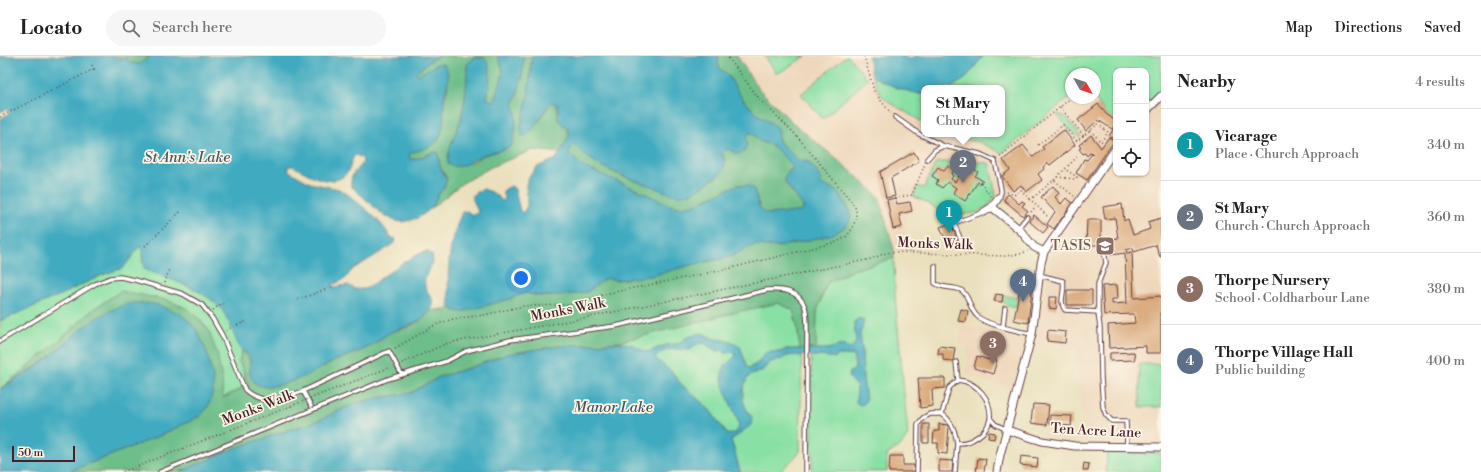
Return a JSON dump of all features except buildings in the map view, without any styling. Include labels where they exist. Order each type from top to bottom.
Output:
[{"type":"street","points":[[1149,107],[1161,96]]},
{"type":"street","points":[[997,472],[1000,455],[1032,334],[1039,275],[1044,252],[1113,152]]},
{"type":"street","points":[[984,212],[995,203],[1034,247],[1044,252]]},
{"type":"street","name":"Ten Acre Lane","points":[[1007,430],[1042,441],[1075,446],[1161,447]]},
{"type":"lane","points":[[895,117],[921,135]]},
{"type":"lane","points":[[924,137],[944,146],[980,154],[995,161],[1001,189],[1001,194],[995,203]]},
{"type":"lane","points":[[927,159],[935,150],[944,146]]},
{"type":"lane","points":[[962,243],[954,223],[984,212]]},
{"type":"lane","points":[[1018,228],[1028,217]]},
{"type":"lane","points":[[1103,245],[1106,264],[1098,284],[1103,406],[1106,415],[1112,421],[1126,421],[1127,447]]},
{"type":"lane","points":[[935,266],[935,283],[937,285],[957,288],[962,291],[966,295],[972,310],[977,317],[991,324],[1032,334]]},
{"type":"lane","points":[[1039,275],[1063,280],[1062,305],[1065,310],[1098,312]]},
{"type":"lane","points":[[0,341],[81,291],[110,278],[120,277],[183,294],[202,306],[221,333],[245,390],[260,400],[290,396],[390,351],[402,374]]},
{"type":"lane","points":[[160,472],[388,379],[447,361],[466,351],[510,340],[616,326],[767,290],[781,289],[795,294],[805,307],[807,342],[806,472]]},
{"type":"lane","points":[[1003,326],[1005,308]]},
{"type":"lane","points":[[956,362],[958,380]]},
{"type":"lane","points":[[942,414],[950,388],[958,380],[965,381],[974,385],[980,390],[987,403],[990,418],[995,424],[1007,430]]},
{"type":"lane","points":[[303,391],[311,406]]},
{"type":"lane","points":[[917,472],[918,424],[922,418],[930,414],[942,414],[952,425],[957,443],[955,472]]},
{"type":"lane","points":[[957,443],[968,442],[978,436],[986,428],[990,418]]},
{"type":"path","points":[[390,351],[435,325],[452,319],[484,315],[523,306],[568,305],[609,293],[724,270],[801,251],[837,242],[847,236],[856,219],[856,209],[851,201],[796,136],[760,100],[727,56]]},
{"type":"path","points":[[864,56],[874,91],[895,117]]},
{"type":"path","points":[[92,65],[96,72]]},
{"type":"path","points":[[0,117],[94,69]]},
{"type":"path","points":[[995,161],[1065,103]]},
{"type":"path","points":[[1060,107],[1084,136]]},
{"type":"path","points":[[1038,145],[1063,125],[1077,141],[1084,136],[1090,130],[1098,124],[1108,132],[1101,142],[1090,130]]},
{"type":"path","points":[[1030,200],[1054,180],[1077,157]]},
{"type":"path","points":[[899,197],[912,195],[927,159]]},
{"type":"path","points":[[1057,177],[1075,180],[1077,177],[1065,169]]},
{"type":"path","points":[[1054,180],[1079,200]]},
{"type":"path","points":[[981,182],[995,203]]},
{"type":"path","points":[[1001,189],[1014,195],[1021,190],[1048,217]]},
{"type":"path","points":[[1028,217],[1036,206]]},
{"type":"path","points":[[142,249],[182,210]]},
{"type":"path","name":"Monks Walk","points":[[123,472],[397,365],[448,343],[756,283],[872,259],[886,253],[894,252],[1005,256],[1020,254],[1034,247]]},
{"type":"path","points":[[164,289],[169,269]]},
{"type":"path","points":[[294,301],[332,287]]},
{"type":"path","points":[[208,313],[222,303],[226,310]]},
{"type":"path","points":[[221,333],[247,321]]},
{"type":"shaded area","name":"TASIS","points":[[737,56],[1159,56],[1161,58],[1161,442],[1083,442],[1090,433],[1082,420],[1076,351],[1035,348],[1046,281],[1054,250],[996,196],[935,164],[924,188],[913,196],[926,202],[906,217],[907,251],[894,250],[879,197],[853,173],[793,123],[757,87]]},
{"type":"shaded area","points":[[963,325],[1026,340],[1014,389],[969,376],[965,372],[969,356],[966,345],[959,343]]},
{"type":"green space","points":[[116,56],[150,56],[140,64],[120,60]]},
{"type":"green space","points":[[439,56],[474,56],[474,59],[469,62],[463,110],[450,149],[448,164],[471,163],[482,156],[510,147],[516,116],[513,105],[521,81],[523,56],[532,56],[528,98],[521,125],[540,120],[548,106],[552,102],[555,103],[558,110],[558,120],[567,129],[569,135],[560,153],[533,150],[493,166],[461,184],[432,208],[438,195],[444,187],[447,178],[440,167],[438,152],[414,159],[410,159],[409,156],[411,153],[434,144],[440,135],[443,124],[444,100],[448,86],[438,64],[418,75],[416,73],[428,62]]},
{"type":"green space","points":[[476,56],[498,56],[503,70],[495,100],[488,100],[487,98],[489,73],[485,58],[477,58]]},
{"type":"green space","points":[[718,56],[737,56],[757,87],[793,123],[853,173],[879,197],[894,250],[894,258],[853,270],[827,283],[817,311],[816,349],[800,349],[797,324],[793,310],[778,303],[736,312],[618,342],[558,346],[507,354],[439,377],[411,393],[353,404],[319,420],[238,447],[179,472],[68,472],[159,436],[200,416],[76,334],[46,360],[0,389],[59,341],[92,310],[121,291],[167,300],[190,310],[208,329],[217,353],[222,380],[223,398],[249,385],[239,361],[242,351],[247,355],[249,360],[249,372],[289,382],[377,342],[388,333],[408,327],[418,322],[430,311],[450,308],[461,312],[526,293],[540,296],[550,296],[587,292],[606,278],[616,280],[650,276],[690,265],[730,257],[751,246],[757,245],[778,247],[826,236],[845,227],[851,217],[847,205],[842,198],[833,189],[821,184],[820,177],[808,162],[797,159],[781,144],[778,138],[779,131],[776,126],[758,115],[740,96],[727,74],[719,68]]},
{"type":"green space","points":[[765,56],[806,56],[777,74]]},
{"type":"green space","points":[[846,56],[848,56],[868,79],[823,119],[801,94]]},
{"type":"green space","points":[[983,56],[1159,56],[1161,58],[1161,101],[1149,111],[1149,68],[1113,68],[1113,119],[1106,114],[1099,104],[1101,104],[1101,68],[1065,68],[1065,101],[1002,153],[979,142],[955,137],[1005,137],[1005,85],[955,85],[965,79]]},
{"type":"green space","points":[[872,76],[897,88],[921,94],[921,121],[889,102],[880,94]]},
{"type":"green space","points":[[1059,114],[1067,118],[1080,137],[1073,133],[1057,115]]},
{"type":"green space","points":[[749,133],[753,133],[759,141],[772,145],[792,165],[793,167],[787,173],[787,185],[803,206],[803,210],[800,212],[764,213],[760,210],[756,197],[753,193],[743,185],[737,185],[693,205],[681,207],[672,206],[583,167],[568,154],[574,143],[586,156],[619,175],[649,185],[693,192],[719,175],[726,162],[722,154],[724,150],[728,149],[738,154],[747,145],[746,136]]},
{"type":"green space","points":[[938,162],[989,163],[996,196],[988,206],[975,213],[948,216],[926,202],[913,196],[917,186],[924,188],[935,164]]},
{"type":"green space","points":[[138,246],[142,249],[142,262],[205,295],[222,309],[242,351],[239,361],[249,385],[222,398],[222,380],[208,329],[190,310],[167,300],[121,291],[92,310],[59,341],[0,389],[0,321],[102,275],[123,268]]},
{"type":"green space","points":[[894,258],[895,296],[908,435],[901,445],[887,455],[887,472],[812,472],[811,356],[835,358],[839,355],[853,355],[855,369],[849,377],[857,386],[856,403],[866,400],[860,334],[864,322],[862,319],[858,319],[854,322],[856,342],[851,348],[842,345],[828,349],[816,349],[817,311],[827,283],[853,270]]},
{"type":"green space","points":[[1003,295],[1017,298],[1016,307],[1008,306],[1006,303],[1002,302]]},
{"type":"green space","points":[[778,303],[793,310],[797,324],[800,349],[786,349],[781,352],[775,352],[749,368],[746,365],[744,357],[731,341],[715,339],[701,333],[686,338],[677,344],[667,345],[646,352],[618,342],[736,312]]},
{"type":"green space","points":[[704,343],[716,351],[722,350],[725,353],[733,352],[736,355],[725,366],[725,382],[727,394],[736,415],[739,427],[735,432],[728,435],[709,409],[680,383],[673,373],[654,358],[658,354],[667,350],[690,350],[697,344]]},
{"type":"green space","points":[[791,355],[802,356],[800,452],[780,472],[740,472],[731,440],[740,434],[752,417],[747,411],[742,400],[747,378],[762,371],[769,363]]},
{"type":"green space","points":[[1139,364],[1161,364],[1161,407],[1140,407]]},
{"type":"green space","points":[[1108,451],[1161,453],[1161,472],[1105,472]]},
{"type":"water","name":"St Ann's Lake","points":[[0,56],[116,56],[120,60],[126,58],[131,63],[140,64],[150,56],[439,56],[428,62],[416,73],[418,75],[438,64],[443,64],[448,72],[441,134],[434,144],[411,153],[409,156],[410,159],[413,159],[438,152],[440,167],[447,180],[432,208],[418,218],[403,222],[395,221],[381,213],[351,186],[356,170],[363,162],[362,158],[356,155],[353,158],[347,173],[341,178],[334,180],[320,179],[293,166],[289,166],[288,168],[289,171],[310,183],[339,189],[345,192],[364,207],[382,225],[390,237],[396,239],[395,242],[386,249],[353,269],[345,279],[332,285],[332,287],[348,285],[355,289],[365,289],[404,262],[427,251],[432,255],[433,261],[426,276],[425,286],[433,301],[433,307],[422,319],[389,333],[364,350],[339,359],[285,384],[273,386],[263,386],[252,380],[250,373],[250,358],[238,344],[221,309],[214,302],[196,290],[144,269],[140,246],[123,268],[102,275],[0,321],[0,119],[10,113],[7,109],[0,112]]},
{"type":"water","points":[[474,56],[477,58],[485,58],[489,67],[490,77],[487,98],[488,100],[492,101],[495,100],[503,70],[498,56],[523,56],[521,81],[513,105],[516,114],[515,129],[510,147],[483,155],[462,166],[453,166],[448,164],[448,159],[451,144],[459,125],[463,110],[467,65],[474,59]]},
{"type":"water","points":[[532,56],[718,56],[719,68],[727,74],[744,101],[758,115],[776,126],[779,131],[778,138],[781,144],[797,159],[808,162],[820,177],[821,184],[835,190],[843,199],[851,213],[849,222],[845,227],[826,236],[778,247],[757,245],[751,246],[730,257],[690,265],[650,276],[616,280],[606,278],[587,292],[550,296],[540,296],[526,293],[461,312],[455,311],[449,304],[448,280],[451,246],[462,212],[467,211],[473,216],[478,212],[472,197],[479,191],[484,189],[493,193],[503,201],[505,199],[503,191],[512,186],[515,189],[520,211],[523,213],[527,206],[526,185],[529,177],[537,167],[556,159],[569,136],[568,129],[558,120],[557,104],[552,102],[533,129],[525,136],[522,136],[521,125],[528,98]],"holes":[[[749,133],[752,133],[759,141],[772,145],[792,165],[793,168],[787,173],[784,179],[803,206],[803,210],[800,212],[767,214],[759,207],[754,189],[749,186],[737,185],[693,205],[681,207],[672,206],[583,167],[568,154],[574,144],[589,158],[608,169],[666,192],[683,195],[699,189],[722,171],[725,166],[722,154],[724,150],[728,149],[738,154],[744,152],[747,145],[746,136]]]},
{"type":"water","points":[[868,56],[903,56],[910,59],[914,56],[983,56],[965,79],[955,85],[921,85],[920,94],[897,88],[872,76]]},
{"type":"water","points":[[132,303],[158,305],[180,314],[196,329],[206,349],[213,378],[213,391],[206,409],[200,416],[159,436],[68,472],[0,472],[0,389],[42,363],[96,318],[119,307]]},
{"type":"water","name":"Manor Lake","points":[[858,319],[862,319],[864,322],[860,334],[866,400],[864,404],[859,405],[856,402],[857,386],[849,377],[850,372],[855,369],[855,360],[853,355],[839,355],[835,358],[788,355],[784,356],[781,360],[777,359],[769,363],[762,371],[747,378],[743,391],[743,400],[747,411],[752,417],[751,425],[731,440],[740,472],[179,472],[238,447],[319,420],[353,404],[377,398],[411,393],[439,377],[507,354],[558,346],[618,342],[633,345],[646,352],[667,345],[677,344],[686,338],[701,333],[715,339],[731,341],[737,345],[741,348],[746,365],[749,368],[756,365],[766,352],[781,352],[786,349],[828,349],[842,345],[851,348],[856,342],[854,322]],"holes":[[[704,343],[716,351],[722,350],[725,353],[733,352],[736,355],[725,366],[722,373],[724,388],[739,427],[735,432],[728,435],[709,409],[680,383],[673,373],[655,358],[667,350],[690,350],[697,344]]]},
{"type":"place","name":"St Mary","points":[[963,183]]},
{"type":"place","name":"Vicarage","points":[[949,233]]},
{"type":"place","name":"TASIS","points":[[1105,246]]},
{"type":"place","name":"Thorpe Village Hall","points":[[1023,302]]},
{"type":"place","name":"Thorpe Nursery","points":[[993,364]]}]
